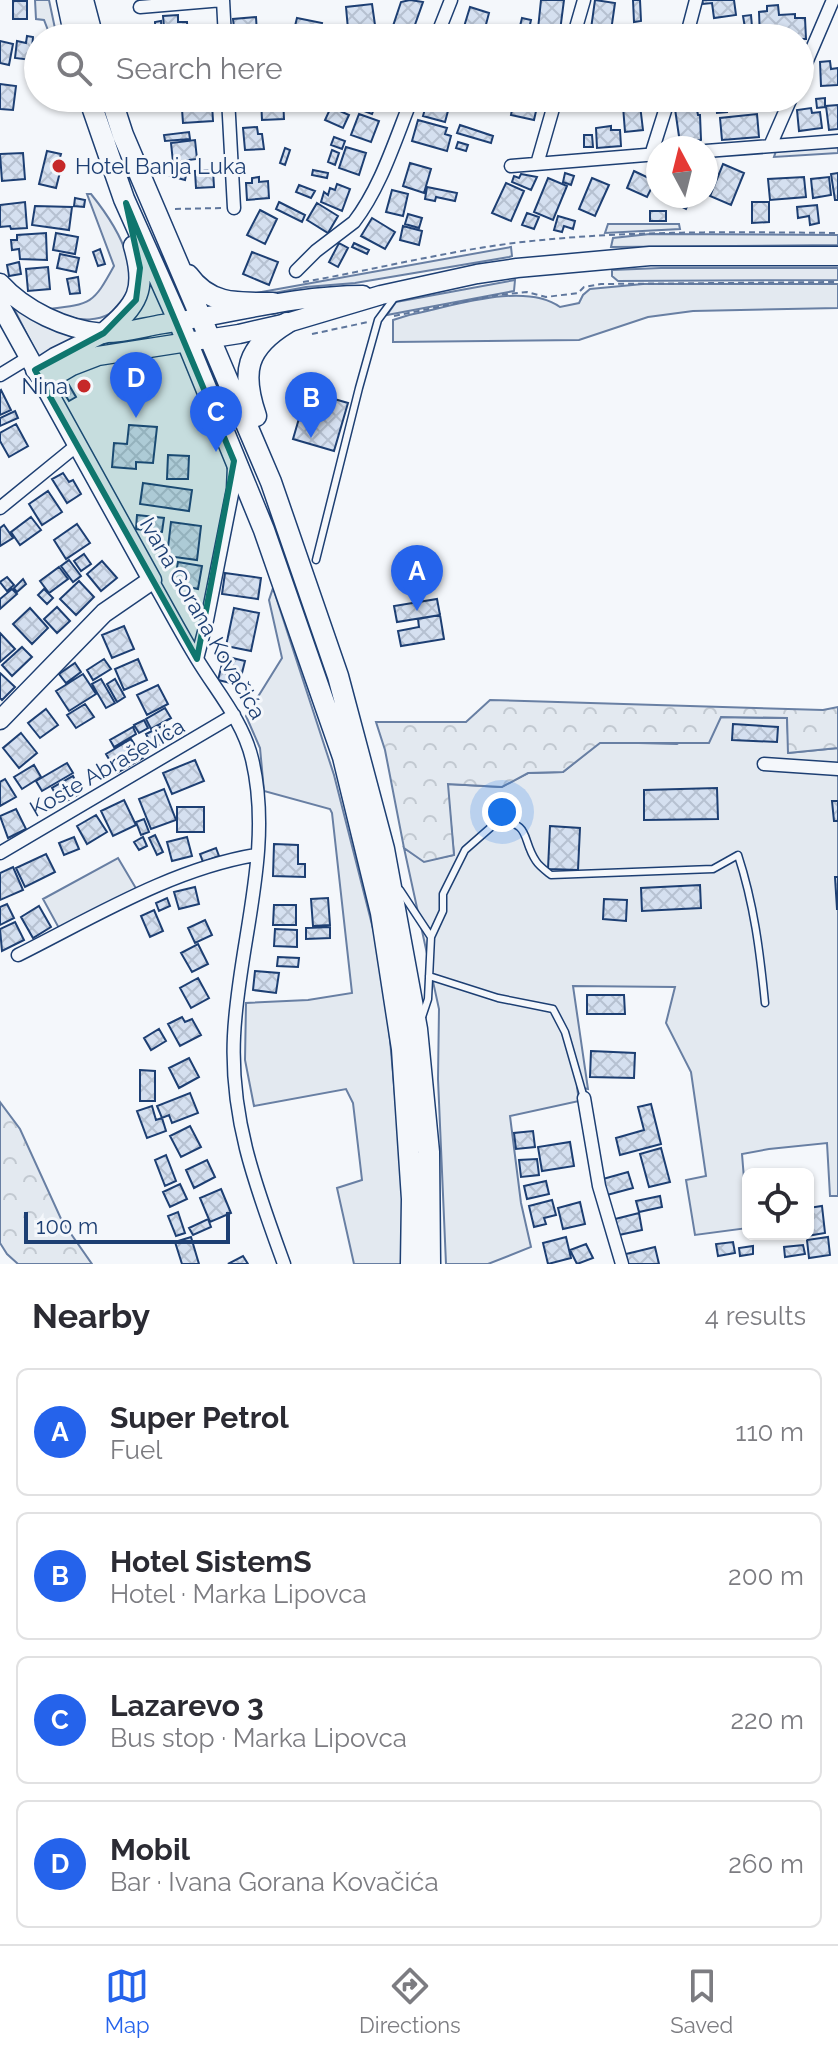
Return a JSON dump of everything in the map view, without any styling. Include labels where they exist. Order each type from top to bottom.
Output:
[{"type":"main road","points":[[67,0],[72,24]]},
{"type":"main road","points":[[83,0],[89,24]]},
{"type":"main road","points":[[94,112],[126,203],[183,331],[269,542],[343,757],[375,886],[402,1049],[412,1199],[411,1264]]},
{"type":"main road","points":[[116,112],[271,482],[338,676],[388,869],[417,1029],[429,1152],[430,1264]]},
{"type":"main road","points":[[104,333],[127,311],[140,291],[140,268],[126,203]]},
{"type":"main road","points":[[179,262],[192,281],[217,300],[273,303]]},
{"type":"main road","points":[[271,482],[269,453],[249,395],[247,376],[258,345],[287,323]]},
{"type":"street","points":[[140,7],[223,0],[224,24]]},
{"type":"street","points":[[442,24],[451,0]]},
{"type":"street","points":[[577,24],[584,0]]},
{"type":"street","points":[[690,24],[696,0]]},
{"type":"street","points":[[814,44],[833,0]]},
{"type":"street","points":[[229,112],[234,208]]},
{"type":"street","points":[[294,277],[304,260],[360,215],[406,112]]},
{"type":"street","points":[[537,164],[552,112]]},
{"type":"street","points":[[659,136],[665,112]]},
{"type":"street","points":[[770,146],[785,112]]},
{"type":"street","points":[[718,150],[838,141]]},
{"type":"street","points":[[511,166],[646,156]]},
{"type":"street","points":[[0,283],[42,314],[74,327],[104,333],[183,331],[210,338],[287,323],[381,295],[477,274],[591,261],[705,255],[838,256]]},
{"type":"street","points":[[0,375],[72,366],[183,331],[202,318],[273,303],[330,295],[381,295]]},
{"type":"street","name":"Ivana Gorana Kovačića","points":[[0,305],[76,446],[197,659],[234,715],[248,745],[256,779],[258,826],[236,1011],[234,1082],[238,1122],[246,1154],[284,1264]]},
{"type":"street","points":[[36,370],[104,333]]},
{"type":"street","points":[[0,508],[76,446]]},
{"type":"street","points":[[197,659],[233,489],[234,461]]},
{"type":"street","points":[[0,720],[104,613],[152,580]]},
{"type":"street","name":"Koste Abraševića","points":[[0,853],[234,715]]},
{"type":"street","points":[[764,764],[838,769]]},
{"type":"street","points":[[18,955],[174,879],[233,858],[256,855]]},
{"type":"street","points":[[584,1098],[599,1186],[622,1264]]},
{"type":"lane","points":[[316,560],[378,320],[402,291]]},
{"type":"lane","points":[[417,1029],[428,999],[431,937],[443,911],[443,894],[465,850],[498,821],[514,822],[521,827],[536,861],[551,875],[713,869],[738,855],[759,937],[765,1003]]},
{"type":"lane","points":[[388,869],[431,937]]},
{"type":"lane","points":[[429,976],[498,998],[553,1009],[565,1032],[584,1098]]},
{"type":"path","points":[[174,209],[234,208]]},
{"type":"path","points":[[294,277],[540,241],[678,232],[838,233]]},
{"type":"path","points":[[307,335],[497,295],[527,292],[546,297],[578,293],[584,287],[601,284],[838,282]]},
{"type":"highlighted area","points":[[126,203],[234,461],[197,659],[35,370],[104,333],[136,300],[140,268]]},
{"type":"green space","points":[[35,0],[49,0],[54,24],[36,19]]},
{"type":"green space","points":[[838,147],[838,153],[774,157],[776,151]]},
{"type":"green space","points":[[87,194],[91,194],[115,229],[125,249],[131,277],[128,292],[117,308],[99,318],[79,319],[48,309],[74,306],[90,300],[114,266]]},
{"type":"green space","points":[[608,224],[679,224],[680,229],[605,233]]},
{"type":"green space","points":[[650,234],[838,235],[838,245],[611,247],[613,238]]},
{"type":"green space","points":[[511,247],[512,256],[509,257],[247,298],[228,296],[231,291],[256,293]]},
{"type":"green space","points":[[838,268],[838,280],[618,281],[612,276],[612,270]]},
{"type":"green space","points":[[515,280],[514,291],[387,315],[396,302]]},
{"type":"green space","points":[[643,284],[838,284],[838,308],[693,311],[648,317],[579,340],[393,342],[393,320],[465,302],[527,296],[560,307],[579,303],[590,289]]},
{"type":"green space","points":[[10,301],[83,333],[40,360]]},
{"type":"green space","points":[[273,588],[334,775],[384,972],[403,1186],[402,1264],[354,1264],[337,1188],[362,1180],[353,1103],[346,1089],[254,1106],[245,1060],[246,1003],[308,1000],[352,993],[332,813],[330,809],[264,791],[260,748],[246,716],[282,658],[269,600]]},
{"type":"green space","points":[[490,700],[823,710],[838,707],[838,748],[788,753],[787,718],[721,717],[709,743],[600,743],[563,772],[528,773],[502,787],[448,784],[454,855],[424,862],[404,848],[385,750],[376,722],[466,722]]},
{"type":"green space","points":[[720,717],[787,718],[789,753],[838,748],[838,1196],[830,1196],[827,1143],[742,1154],[742,1229],[695,1235],[686,1180],[706,1176],[691,1072],[666,1023],[675,987],[573,986],[588,1089],[577,1087],[579,1101],[510,1116],[521,1203],[531,1247],[488,1264],[446,1264],[438,1079],[439,1009],[404,848],[424,861],[454,855],[447,784],[501,787],[528,773],[563,772],[600,742],[677,744]]},
{"type":"green space","points":[[118,858],[137,890],[60,930],[43,899]]},
{"type":"green space","points":[[0,1102],[20,1129],[62,1221],[92,1264],[18,1264],[0,1243]]},
{"type":"building","points":[[541,0],[564,0],[561,24],[539,24]]},
{"type":"building","points":[[595,0],[615,3],[612,24],[592,24]]},
{"type":"building","points":[[633,0],[640,0],[641,21],[634,22]]},
{"type":"building","points":[[702,0],[734,0],[736,15],[714,18],[712,3],[703,4]]},
{"type":"building","points":[[13,1],[27,1],[27,19],[13,19]]},
{"type":"building","points":[[401,2],[423,2],[415,24],[394,24]]},
{"type":"building","points":[[372,4],[375,24],[348,24],[346,7]]},
{"type":"building","points":[[778,5],[779,15],[795,14],[795,18],[805,18],[805,24],[759,24],[759,12],[767,11],[767,6]]},
{"type":"building","points":[[470,7],[489,13],[486,24],[465,24]]},
{"type":"building","points":[[178,15],[178,22],[187,24],[164,24],[163,16]]},
{"type":"building","points":[[751,15],[752,24],[744,24],[743,16]]},
{"type":"building","points":[[256,17],[256,24],[234,24],[233,19]]},
{"type":"building","points":[[297,18],[322,23],[322,24],[296,24]]},
{"type":"building","points":[[522,18],[531,20],[530,24],[520,24]]},
{"type":"building","points":[[0,41],[13,44],[9,65],[0,63]]},
{"type":"building","points":[[17,41],[24,43],[24,59],[15,58]]},
{"type":"building","points":[[830,61],[831,69],[838,68],[838,85],[821,86],[820,62]]},
{"type":"building","points":[[0,84],[16,86],[13,110],[0,109]]},
{"type":"building","points":[[825,98],[825,107],[817,108],[816,99]]},
{"type":"building","points":[[838,105],[838,129],[829,130],[826,106]]},
{"type":"building","points":[[182,112],[212,112],[213,121],[183,123]]},
{"type":"building","points":[[262,112],[284,112],[284,119],[262,120]]},
{"type":"building","points":[[329,112],[349,115],[343,128],[325,120]]},
{"type":"building","points":[[424,112],[448,112],[445,122],[423,116]]},
{"type":"building","points":[[512,112],[536,112],[534,120],[511,115]]},
{"type":"building","points":[[623,112],[641,112],[643,130],[625,132]]},
{"type":"building","points":[[675,112],[697,112],[701,136],[679,136]]},
{"type":"building","points":[[797,112],[820,112],[822,128],[799,131]]},
{"type":"building","points":[[359,114],[379,121],[371,142],[351,135]]},
{"type":"building","points":[[757,114],[759,137],[722,140],[720,118]]},
{"type":"building","points":[[418,120],[447,128],[445,134],[451,136],[447,151],[412,141]]},
{"type":"building","points":[[460,125],[493,136],[491,143],[457,133]]},
{"type":"building","points":[[611,126],[611,130],[620,130],[621,146],[597,148],[596,128]]},
{"type":"building","points":[[257,127],[258,134],[262,134],[264,149],[245,150],[243,128]]},
{"type":"building","points":[[189,132],[190,139],[165,141],[164,135]]},
{"type":"building","points":[[584,135],[592,135],[593,147],[584,147]]},
{"type":"building","points":[[334,137],[345,141],[342,149],[331,145]]},
{"type":"building","points":[[195,140],[197,159],[173,162],[171,143]]},
{"type":"building","points":[[458,142],[468,145],[466,151],[456,148]]},
{"type":"building","points":[[346,147],[366,153],[359,175],[339,168]]},
{"type":"building","points":[[285,148],[290,150],[285,165],[280,163]]},
{"type":"building","points":[[332,150],[339,153],[335,165],[328,162]]},
{"type":"building","points":[[47,151],[61,154],[56,188],[39,184]]},
{"type":"building","points":[[23,153],[25,179],[2,181],[0,154]]},
{"type":"building","points":[[173,163],[188,166],[185,180],[170,176]]},
{"type":"building","points":[[410,163],[431,169],[424,193],[403,186]]},
{"type":"building","points":[[723,164],[744,173],[731,205],[718,199],[718,176]]},
{"type":"building","points":[[213,170],[214,187],[196,188],[195,171]]},
{"type":"building","points":[[313,170],[328,173],[327,178],[312,175]]},
{"type":"building","points":[[634,171],[646,177],[646,197],[627,188]]},
{"type":"building","points":[[565,173],[574,176],[571,185],[563,182]]},
{"type":"building","points":[[838,173],[838,200],[835,200],[831,174]]},
{"type":"building","points":[[521,174],[537,177],[531,190],[512,182],[514,176],[519,178]]},
{"type":"building","points":[[259,177],[259,182],[268,181],[269,198],[247,200],[246,183],[252,183],[252,178]]},
{"type":"building","points":[[804,177],[806,197],[770,200],[768,179]]},
{"type":"building","points":[[829,177],[831,195],[813,198],[811,179]]},
{"type":"building","points":[[548,178],[567,186],[553,220],[534,212]]},
{"type":"building","points":[[592,178],[609,185],[595,216],[579,209]]},
{"type":"building","points":[[506,183],[524,191],[511,221],[492,213]]},
{"type":"building","points":[[337,184],[350,189],[342,211],[321,202],[324,192],[328,195],[330,188],[335,190]]},
{"type":"building","points":[[299,185],[315,191],[311,198],[296,192]]},
{"type":"building","points":[[427,187],[457,193],[455,201],[436,197],[435,201],[425,199]]},
{"type":"building","points":[[392,190],[408,194],[403,216],[386,212]]},
{"type":"building","points":[[75,198],[85,200],[84,207],[74,206]]},
{"type":"building","points":[[25,202],[27,228],[0,227],[0,205]]},
{"type":"building","points":[[279,202],[305,215],[302,222],[276,209]]},
{"type":"building","points":[[752,202],[769,202],[769,222],[752,223]]},
{"type":"building","points":[[317,203],[338,216],[328,233],[307,220]]},
{"type":"building","points":[[817,205],[819,223],[810,225],[809,216],[798,218],[797,207]]},
{"type":"building","points":[[35,206],[72,207],[69,230],[32,225]]},
{"type":"building","points":[[260,210],[277,219],[265,244],[247,235]]},
{"type":"building","points":[[650,211],[666,211],[666,221],[650,221]]},
{"type":"building","points":[[527,213],[539,217],[534,229],[522,225]]},
{"type":"building","points":[[408,214],[422,218],[419,228],[405,224]]},
{"type":"building","points":[[558,216],[575,221],[573,229],[564,226],[562,232],[554,230]]},
{"type":"building","points":[[372,218],[395,232],[385,249],[361,236]]},
{"type":"building","points":[[403,226],[422,231],[419,245],[400,240]]},
{"type":"building","points":[[46,233],[47,260],[20,259],[19,249],[12,250],[11,240],[17,240],[17,235]]},
{"type":"building","points":[[56,233],[78,237],[75,254],[53,250]]},
{"type":"building","points":[[339,243],[348,248],[338,267],[329,262]]},
{"type":"building","points":[[354,243],[369,250],[367,254],[352,247]]},
{"type":"building","points":[[100,249],[105,264],[98,266],[93,252]]},
{"type":"building","points":[[252,252],[278,262],[269,285],[243,274]]},
{"type":"building","points":[[60,254],[79,258],[76,272],[57,268]]},
{"type":"building","points":[[19,262],[21,274],[9,276],[7,265]]},
{"type":"building","points":[[48,267],[50,289],[28,291],[26,269]]},
{"type":"building","points":[[78,277],[80,293],[70,294],[67,279]]},
{"type":"building","points":[[69,385],[76,397],[69,401],[62,390]]},
{"type":"building","points":[[0,391],[11,410],[0,415]]},
{"type":"building","points":[[307,391],[348,403],[334,451],[293,439]]},
{"type":"building","points":[[15,411],[18,418],[0,426],[0,418]]},
{"type":"building","points":[[16,424],[28,446],[9,457],[0,441],[0,433]]},
{"type":"building","points":[[129,425],[157,427],[153,463],[136,462],[136,469],[112,467],[114,443],[127,444]]},
{"type":"building","points":[[168,455],[189,456],[188,479],[167,479]]},
{"type":"building","points":[[63,473],[69,482],[73,480],[81,494],[67,503],[52,479]]},
{"type":"building","points":[[143,483],[192,490],[189,511],[140,504]]},
{"type":"building","points":[[48,491],[62,512],[42,525],[29,504]]},
{"type":"building","points":[[137,515],[164,518],[162,532],[136,529]]},
{"type":"building","points":[[31,517],[41,530],[20,545],[11,532]]},
{"type":"building","points":[[171,522],[201,526],[197,560],[167,556]]},
{"type":"building","points":[[77,524],[90,543],[66,559],[54,540]]},
{"type":"building","points":[[4,525],[13,538],[0,546],[0,528]]},
{"type":"building","points":[[84,554],[91,564],[81,571],[74,561]]},
{"type":"building","points":[[69,560],[81,576],[73,582],[61,566]]},
{"type":"building","points":[[102,561],[117,578],[101,591],[87,574]]},
{"type":"building","points":[[178,562],[202,566],[198,589],[174,584]]},
{"type":"building","points":[[59,567],[68,579],[49,593],[40,581]]},
{"type":"building","points":[[225,573],[261,578],[258,599],[222,594]]},
{"type":"building","points":[[7,577],[14,585],[7,591],[0,582]]},
{"type":"building","points":[[23,579],[26,584],[17,592],[14,588]]},
{"type":"building","points":[[79,581],[94,597],[76,615],[60,599]]},
{"type":"building","points":[[12,589],[17,594],[0,609],[0,599]]},
{"type":"building","points":[[44,589],[53,598],[47,604],[38,595]]},
{"type":"building","points":[[437,599],[440,615],[397,622],[394,606]]},
{"type":"building","points":[[57,607],[70,621],[57,633],[44,619]]},
{"type":"building","points":[[30,608],[48,628],[32,644],[13,624]]},
{"type":"building","points":[[234,608],[259,613],[251,651],[226,646]]},
{"type":"building","points":[[440,615],[444,639],[401,646],[398,631],[419,627],[418,619]]},
{"type":"building","points":[[124,626],[134,649],[112,658],[102,635]]},
{"type":"building","points":[[0,633],[15,649],[0,662]]},
{"type":"building","points":[[22,647],[32,657],[12,676],[2,665]]},
{"type":"building","points":[[224,656],[245,661],[239,685],[218,680]]},
{"type":"building","points":[[104,659],[111,669],[93,680],[87,670]]},
{"type":"building","points":[[138,659],[147,680],[124,690],[115,669]]},
{"type":"building","points":[[75,663],[81,672],[66,683],[59,674]]},
{"type":"building","points":[[0,673],[15,687],[2,700],[0,698]]},
{"type":"building","points":[[83,674],[96,694],[69,711],[56,691]]},
{"type":"building","points":[[101,679],[115,703],[106,708],[92,684]]},
{"type":"building","points":[[115,679],[125,697],[117,702],[107,684]]},
{"type":"building","points":[[158,685],[168,704],[147,715],[137,695]]},
{"type":"building","points":[[85,704],[94,717],[76,728],[67,715]]},
{"type":"building","points":[[165,708],[171,718],[151,729],[146,719]]},
{"type":"building","points":[[46,709],[58,725],[40,738],[28,723]]},
{"type":"building","points":[[144,720],[148,728],[139,733],[134,725]]},
{"type":"building","points":[[733,724],[778,727],[777,742],[732,740]]},
{"type":"building","points":[[164,725],[171,739],[153,748],[146,734]]},
{"type":"building","points":[[133,727],[136,734],[114,747],[110,740]]},
{"type":"building","points":[[21,733],[37,753],[19,768],[3,748]]},
{"type":"building","points":[[131,739],[143,758],[117,773],[106,754]]},
{"type":"building","points":[[195,760],[204,781],[172,794],[163,773]]},
{"type":"building","points":[[67,763],[73,773],[42,791],[36,781]]},
{"type":"building","points":[[34,765],[41,777],[22,789],[14,777]]},
{"type":"building","points":[[73,776],[81,793],[61,804],[52,788]]},
{"type":"building","points":[[5,779],[16,797],[0,806],[0,782]]},
{"type":"building","points":[[717,788],[718,819],[644,820],[644,790]]},
{"type":"building","points":[[164,789],[176,820],[151,829],[139,799]]},
{"type":"building","points":[[124,800],[136,825],[113,836],[101,811]]},
{"type":"building","points":[[832,801],[838,801],[838,821],[834,821]]},
{"type":"building","points":[[177,807],[204,807],[204,832],[177,832]]},
{"type":"building","points":[[16,809],[26,829],[8,838],[0,816]]},
{"type":"building","points":[[96,815],[107,832],[87,844],[77,826]]},
{"type":"building","points":[[144,819],[149,832],[141,835],[136,822]]},
{"type":"building","points":[[550,826],[580,828],[578,870],[548,869]]},
{"type":"building","points":[[155,835],[163,852],[157,855],[149,838]]},
{"type":"building","points":[[74,837],[79,849],[64,855],[59,843]]},
{"type":"building","points":[[143,837],[147,846],[139,850],[134,842]]},
{"type":"building","points":[[187,837],[192,856],[172,861],[167,842]]},
{"type":"building","points":[[274,844],[298,845],[298,864],[305,864],[305,877],[273,876]]},
{"type":"building","points":[[216,848],[219,856],[203,862],[200,854]]},
{"type":"building","points":[[46,854],[55,872],[25,887],[16,868]]},
{"type":"building","points":[[13,867],[23,890],[0,900],[0,873]]},
{"type":"building","points":[[835,877],[838,877],[838,909],[837,909]]},
{"type":"building","points":[[700,885],[701,908],[642,911],[641,888]]},
{"type":"building","points":[[195,887],[199,904],[179,909],[174,892]]},
{"type":"building","points":[[167,898],[170,906],[159,911],[156,903]]},
{"type":"building","points":[[328,898],[330,925],[313,926],[311,899]]},
{"type":"building","points":[[604,899],[627,900],[626,921],[603,919]]},
{"type":"building","points":[[7,904],[14,918],[0,925],[0,907]]},
{"type":"building","points":[[274,905],[296,905],[296,925],[273,925]]},
{"type":"building","points":[[39,906],[51,927],[33,938],[21,917]]},
{"type":"building","points":[[154,910],[163,931],[150,937],[141,916]]},
{"type":"building","points":[[205,920],[212,935],[195,943],[188,928]]},
{"type":"building","points":[[15,922],[24,940],[2,951],[0,929]]},
{"type":"building","points":[[330,927],[330,938],[306,939],[306,928]]},
{"type":"building","points":[[275,929],[297,930],[297,947],[274,946]]},
{"type":"building","points":[[198,944],[208,964],[192,972],[181,953]]},
{"type":"building","points":[[278,957],[299,958],[298,967],[277,966]]},
{"type":"building","points":[[255,971],[279,973],[276,993],[253,990]]},
{"type":"building","points":[[198,978],[209,998],[191,1008],[180,988]]},
{"type":"building","points":[[587,995],[624,995],[625,1014],[587,1014]]},
{"type":"building","points":[[182,1017],[185,1022],[192,1019],[201,1035],[180,1046],[168,1024]]},
{"type":"building","points":[[159,1029],[166,1041],[151,1050],[144,1038]]},
{"type":"building","points":[[591,1051],[635,1053],[634,1078],[590,1077]]},
{"type":"building","points":[[189,1058],[199,1077],[179,1088],[169,1068]]},
{"type":"building","points":[[140,1070],[155,1071],[155,1101],[140,1101]]},
{"type":"building","points":[[190,1093],[198,1113],[172,1123],[169,1115],[162,1118],[157,1106]]},
{"type":"building","points":[[651,1104],[661,1144],[620,1155],[616,1138],[644,1130],[638,1107]]},
{"type":"building","points":[[152,1106],[156,1120],[162,1118],[166,1131],[147,1138],[137,1111]]},
{"type":"building","points":[[190,1126],[201,1147],[181,1157],[170,1136]]},
{"type":"building","points":[[533,1131],[535,1147],[516,1149],[514,1133]]},
{"type":"building","points":[[570,1142],[574,1166],[542,1171],[538,1147]]},
{"type":"building","points":[[661,1148],[670,1182],[649,1187],[640,1154]]},
{"type":"building","points":[[166,1155],[176,1181],[165,1186],[155,1160]]},
{"type":"building","points":[[537,1159],[539,1175],[521,1177],[519,1160]]},
{"type":"building","points":[[207,1160],[215,1177],[194,1188],[186,1170]]},
{"type":"building","points":[[628,1172],[633,1188],[607,1195],[603,1179]]},
{"type":"building","points":[[546,1181],[549,1194],[527,1199],[524,1186]]},
{"type":"building","points":[[180,1184],[187,1199],[170,1207],[163,1192]]},
{"type":"building","points":[[221,1189],[231,1213],[210,1222],[200,1198]]},
{"type":"building","points":[[660,1196],[662,1207],[639,1212],[636,1201]]},
{"type":"building","points":[[552,1200],[556,1215],[544,1218],[546,1224],[534,1227],[529,1206]]},
{"type":"building","points":[[580,1202],[585,1224],[563,1229],[558,1208]]},
{"type":"building","points":[[822,1206],[825,1233],[814,1235],[814,1207]]},
{"type":"building","points":[[178,1212],[185,1233],[176,1236],[168,1216]]},
{"type":"building","points":[[639,1213],[642,1230],[619,1235],[615,1219]]},
{"type":"building","points":[[208,1219],[211,1227],[193,1235],[189,1228]]},
{"type":"building","points":[[191,1237],[199,1264],[182,1264],[175,1242]]},
{"type":"building","points":[[566,1237],[571,1258],[548,1264],[543,1243]]},
{"type":"building","points":[[828,1237],[830,1255],[809,1258],[807,1240]]},
{"type":"building","points":[[733,1242],[735,1253],[718,1256],[716,1244]]},
{"type":"building","points":[[586,1244],[593,1258],[577,1264],[570,1250]]},
{"type":"building","points":[[803,1245],[805,1254],[785,1257],[784,1247]]},
{"type":"building","points":[[753,1246],[753,1254],[740,1256],[739,1248]]},
{"type":"building","points":[[655,1247],[659,1264],[628,1264],[626,1254]]},
{"type":"building","points":[[243,1256],[248,1264],[228,1264]]},
{"type":"place","name":"Hotel Banja Luka","points":[[59,166]]},
{"type":"place","name":"Nina","points":[[84,386]]},
{"type":"place","name":"Mobil","points":[[136,418]]},
{"type":"place","name":"Hotel SistemS","points":[[311,438]]},
{"type":"place","name":"Lazarevo 3","points":[[216,452]]},
{"type":"place","name":"Super Petrol","points":[[417,611]]}]
